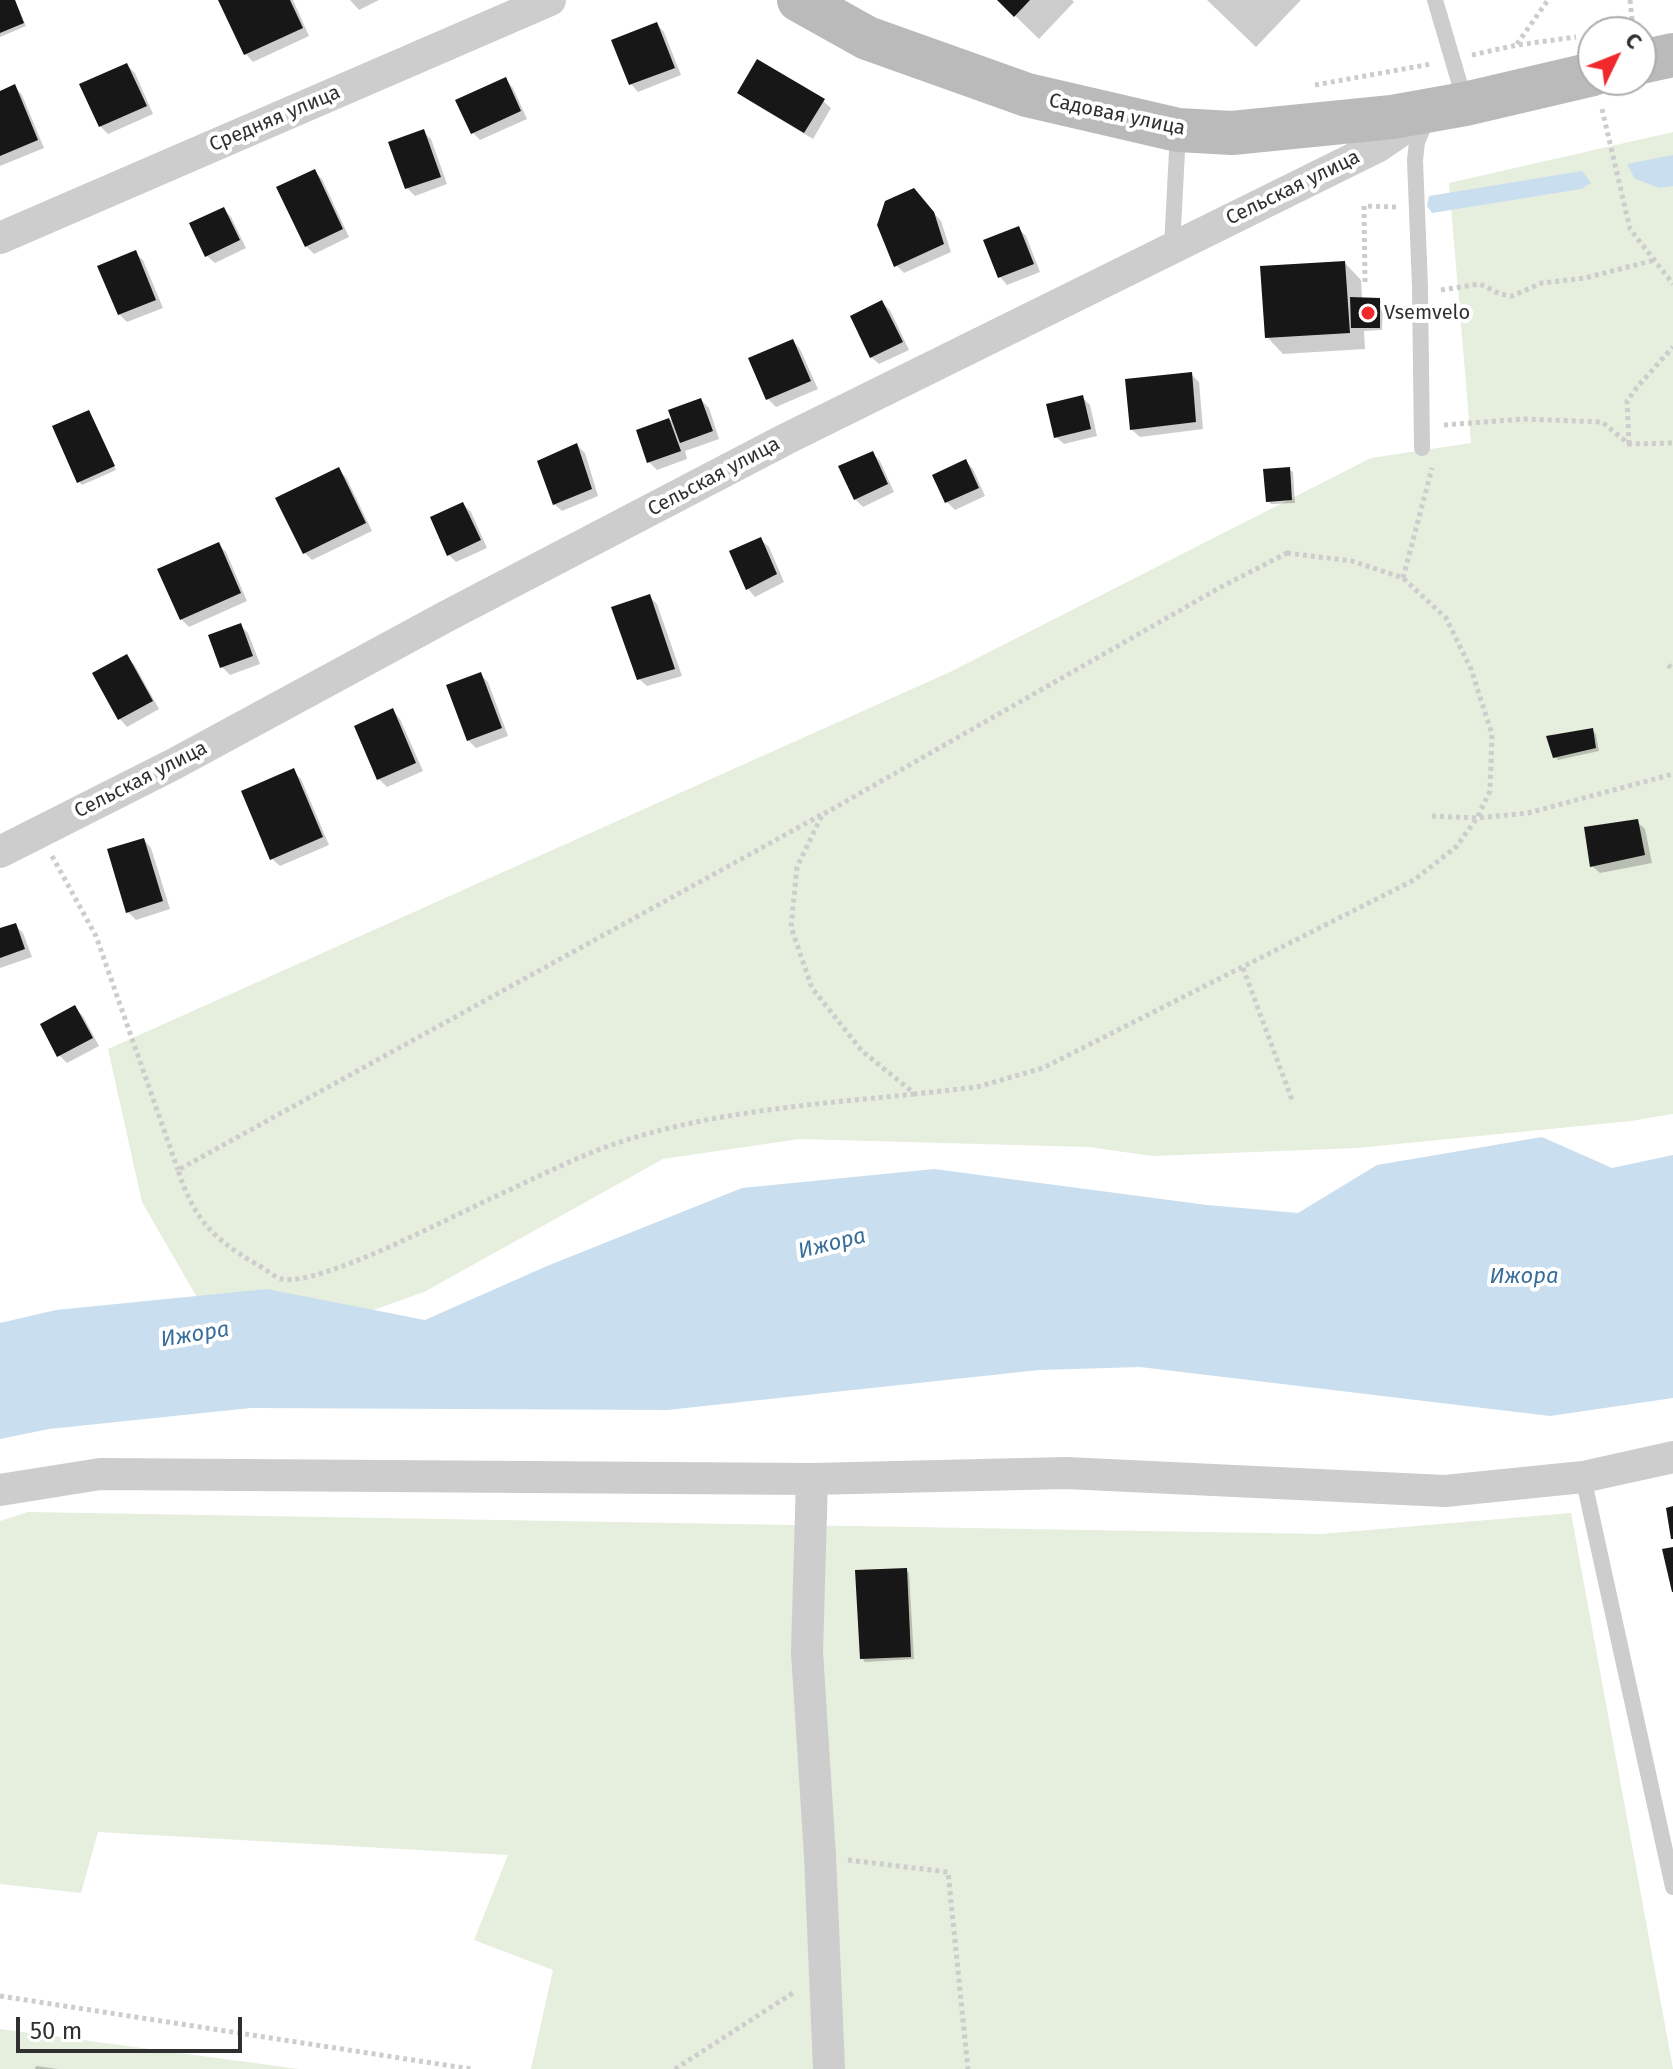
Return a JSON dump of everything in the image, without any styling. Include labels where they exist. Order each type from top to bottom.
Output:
[{"type":"main road","name":"Садовая улица","points":[[799,0],[867,38],[1027,95],[1178,130],[1232,133],[1392,117],[1577,76]]},
{"type":"street","name":"Средняя улица","points":[[0,238],[550,0]]},
{"type":"street","name":"Сельская улица","points":[[0,852],[174,764],[447,616],[760,453],[1377,147],[1448,107]]},
{"type":"street","points":[[0,1490],[100,1474],[812,1479],[1066,1473],[1445,1491],[1583,1477],[1673,1457]]},
{"type":"street","points":[[812,1479],[807,1652],[829,2069]]},
{"type":"lane","points":[[1422,448],[1421,304],[1415,160],[1417,142],[1448,107],[1452,59],[1435,0]]},
{"type":"lane","points":[[1172,247],[1178,130]]},
{"type":"lane","points":[[1583,1477],[1673,1887]]},
{"type":"path","points":[[1517,45],[1548,0]]},
{"type":"path","points":[[1308,86],[1382,74],[1517,45],[1577,68]]},
{"type":"path","points":[[1597,96],[1630,229],[1673,284]]},
{"type":"path","points":[[1365,282],[1364,206],[1409,207]]},
{"type":"path","points":[[1429,292],[1480,284],[1512,296],[1542,283],[1585,278],[1655,260]]},
{"type":"path","points":[[1629,444],[1627,401],[1673,347]]},
{"type":"path","points":[[1435,426],[1524,419],[1602,422],[1629,444],[1673,443]]},
{"type":"path","points":[[39,832],[96,936],[187,1198],[207,1229],[245,1257],[282,1279],[312,1277],[379,1251],[588,1154],[626,1140],[710,1119],[977,1087],[1043,1068],[1414,880],[1456,847],[1477,818],[1490,791],[1492,734],[1471,669],[1446,618],[1403,578],[1352,561],[1287,553],[1221,587],[822,815],[178,1170]]},
{"type":"path","points":[[1432,816],[1477,818],[1528,813],[1673,774]]},
{"type":"path","points":[[822,815],[797,867],[791,927],[812,988],[862,1051],[915,1094]]},
{"type":"path","points":[[1243,968],[1292,1100]]},
{"type":"path","points":[[820,1856],[948,1872],[968,2069]]},
{"type":"path","points":[[675,2069],[824,1973]]},
{"type":"path","points":[[0,1996],[471,2069]]},
{"type":"green space","points":[[1673,132],[1673,1114],[1631,1121],[1357,1148],[1152,1156],[1089,1147],[799,1139],[663,1159],[424,1292],[233,1360],[142,1202],[108,1049],[950,672],[1371,458],[1471,443],[1449,183]]},
{"type":"green space","points":[[28,1512],[1321,1534],[1571,1513],[1673,2069],[531,2069],[553,1970],[474,1940],[508,1855],[98,1832],[81,1893],[0,1884],[0,1521]]},
{"type":"green space","points":[[0,2029],[299,2069],[0,2069]]},
{"type":"water","points":[[1673,155],[1673,186],[1660,188],[1635,179],[1627,164]]},
{"type":"water","points":[[1582,171],[1591,183],[1581,189],[1432,213],[1427,206],[1429,196]]},
{"type":"water","name":"Ижора","points":[[1542,1137],[1612,1168],[1673,1155],[1673,1398],[1550,1416],[1140,1367],[1039,1370],[667,1410],[251,1408],[49,1429],[0,1439],[0,1323],[56,1310],[267,1289],[425,1320],[547,1266],[742,1188],[934,1169],[1207,1205],[1298,1213],[1377,1165]]},
{"type":"building","points":[[0,0],[15,0],[24,23],[0,33]]},
{"type":"building","points":[[218,0],[290,0],[303,28],[244,55]]},
{"type":"building","points":[[997,0],[1030,0],[1014,17]]},
{"type":"building","points":[[657,22],[675,68],[629,85],[611,40]]},
{"type":"building","points":[[757,59],[825,99],[804,133],[737,93]]},
{"type":"building","points":[[127,63],[147,106],[99,127],[79,84]]},
{"type":"building","points":[[506,77],[521,111],[471,134],[455,100]]},
{"type":"building","points":[[15,84],[38,140],[0,156],[0,91]]},
{"type":"building","points":[[424,129],[441,177],[405,189],[388,142]]},
{"type":"building","points":[[315,169],[343,229],[305,247],[276,187]]},
{"type":"building","points":[[914,188],[934,212],[944,244],[894,267],[877,225],[885,201]]},
{"type":"building","points":[[224,207],[240,240],[205,257],[189,223]]},
{"type":"building","points":[[1019,226],[1034,264],[998,278],[983,240]]},
{"type":"building","points":[[136,250],[156,300],[118,315],[97,266]]},
{"type":"building","points":[[1345,261],[1350,333],[1265,338],[1260,266]]},
{"type":"building","points":[[1350,297],[1380,298],[1380,328],[1351,328]]},
{"type":"building","points":[[882,300],[903,342],[870,358],[850,316]]},
{"type":"building","points":[[793,339],[811,381],[766,400],[748,358]]},
{"type":"building","points":[[1192,372],[1196,422],[1130,430],[1125,379]]},
{"type":"building","points":[[1083,395],[1091,429],[1054,438],[1046,404]]},
{"type":"building","points":[[701,398],[713,431],[680,443],[668,410]]},
{"type":"building","points":[[89,410],[115,466],[77,483],[52,426]]},
{"type":"building","points":[[669,418],[681,451],[647,463],[636,430]]},
{"type":"building","points":[[577,443],[592,489],[553,505],[537,461]]},
{"type":"building","points":[[873,451],[888,484],[854,500],[838,466]]},
{"type":"building","points":[[966,459],[979,488],[945,503],[932,475]]},
{"type":"building","points":[[339,467],[366,523],[303,554],[275,498]]},
{"type":"building","points":[[1290,467],[1292,500],[1266,502],[1263,469]]},
{"type":"building","points":[[463,502],[481,540],[447,556],[430,517]]},
{"type":"building","points":[[761,537],[777,574],[746,590],[729,551]]},
{"type":"building","points":[[219,542],[241,593],[180,620],[157,569]]},
{"type":"building","points":[[650,594],[675,669],[637,680],[611,607]]},
{"type":"building","points":[[241,623],[253,656],[220,668],[208,635]]},
{"type":"building","points":[[127,654],[153,701],[118,720],[92,673]]},
{"type":"building","points":[[481,672],[502,728],[467,741],[446,685]]},
{"type":"building","points":[[393,708],[416,763],[377,780],[354,726]]},
{"type":"building","points":[[1593,728],[1596,748],[1553,758],[1546,736]]},
{"type":"building","points":[[294,768],[323,837],[270,860],[241,791]]},
{"type":"building","points":[[1638,819],[1645,855],[1590,867],[1584,827]]},
{"type":"building","points":[[144,838],[163,901],[126,913],[107,849]]},
{"type":"building","points":[[16,923],[25,949],[0,958],[0,928]]},
{"type":"building","points":[[75,1005],[93,1038],[57,1057],[40,1024]]},
{"type":"building","points":[[1673,1506],[1673,1539],[1671,1539],[1666,1508]]},
{"type":"building","points":[[1673,1547],[1673,1592],[1672,1592],[1662,1549]]},
{"type":"building","points":[[907,1568],[911,1657],[860,1659],[855,1570]]},
{"type":"place","name":"Vsemvelo","points":[[1368,313]]}]
